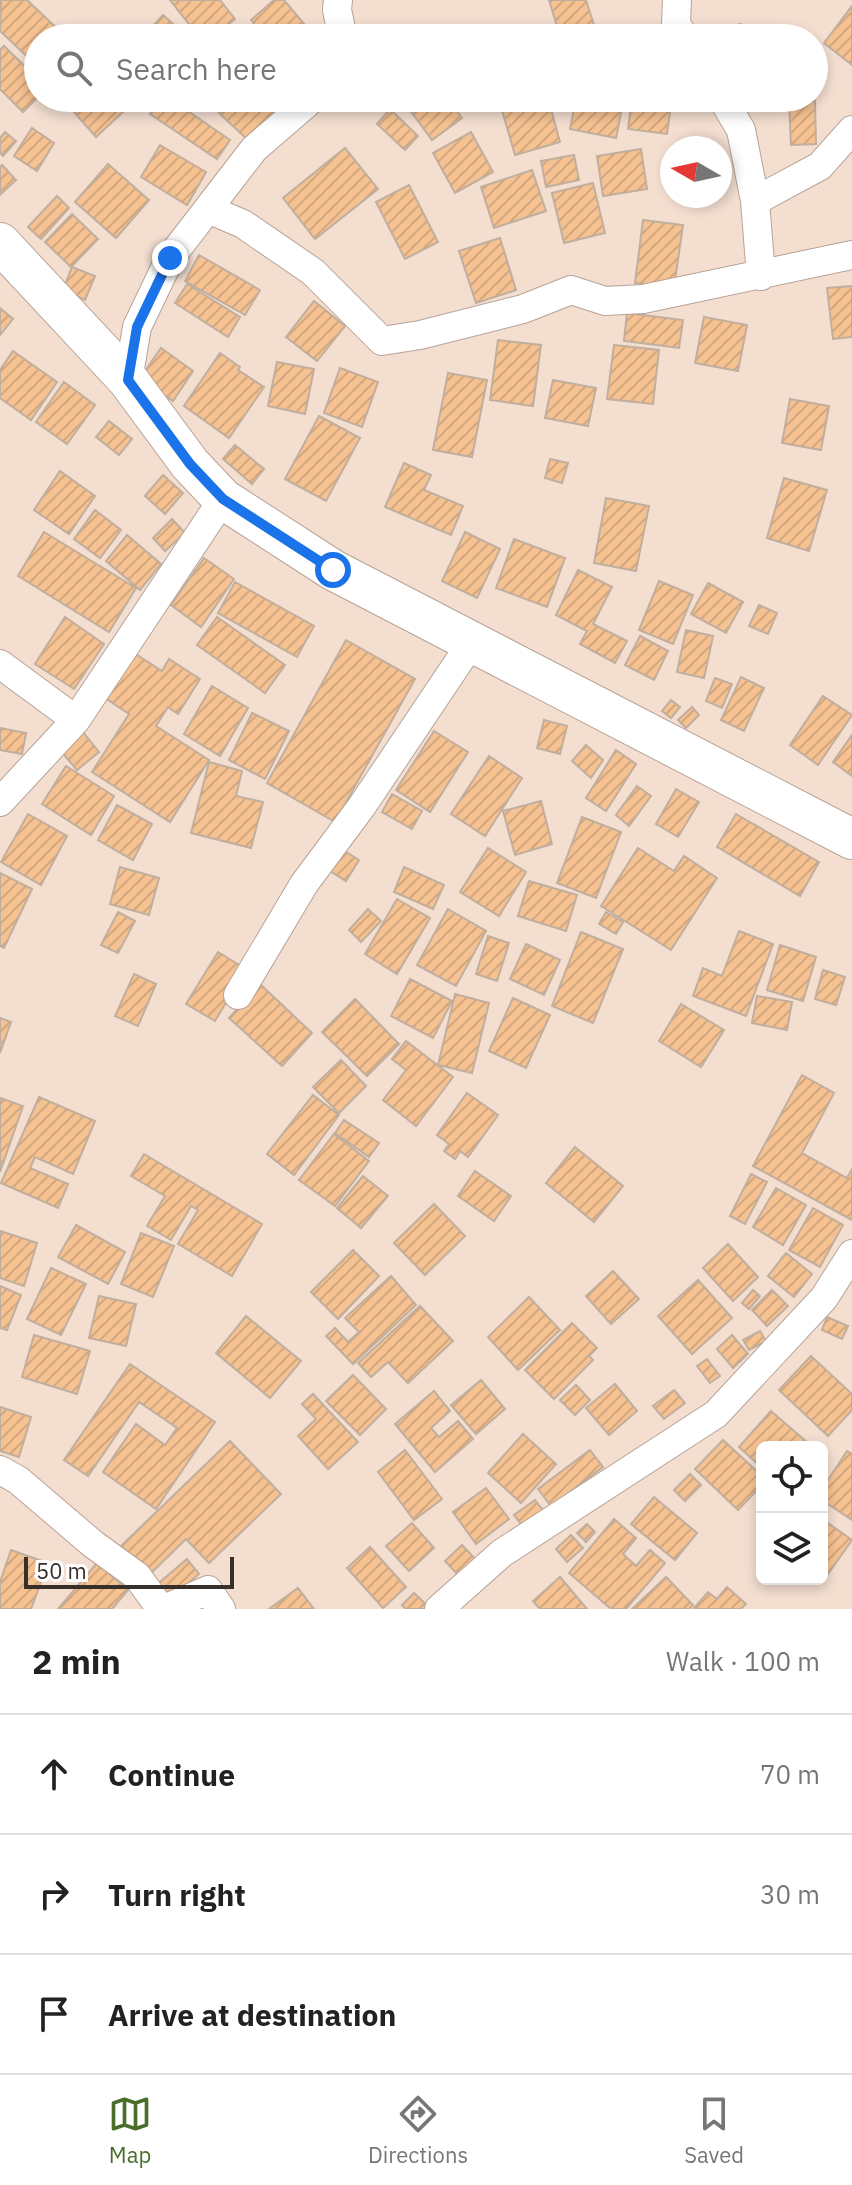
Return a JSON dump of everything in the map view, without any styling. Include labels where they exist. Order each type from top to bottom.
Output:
[{"type":"street","points":[[338,0],[340,24]]},
{"type":"street","points":[[676,24],[677,0]]},
{"type":"street","points":[[128,380],[137,327],[170,258],[254,149],[297,112]]},
{"type":"street","points":[[730,112],[741,130],[755,201],[761,276]]},
{"type":"street","points":[[755,201],[820,166],[852,130]]},
{"type":"street","points":[[208,209],[243,224],[313,272],[382,341],[420,335],[523,309],[571,290],[605,301],[643,299],[852,255]]},
{"type":"street","points":[[0,243],[128,380],[190,464],[223,499],[333,570],[852,839]]},
{"type":"street","points":[[0,802],[76,720],[223,499]]},
{"type":"street","points":[[238,995],[304,884],[362,806],[472,642]]},
{"type":"street","points":[[0,664],[76,720]]},
{"type":"street","points":[[439,1609],[502,1553],[716,1414],[824,1298],[852,1254]]},
{"type":"street","points":[[0,1470],[18,1480],[93,1544],[137,1576],[162,1609],[208,1590],[221,1609]]},
{"type":"building","points":[[1,0],[27,0],[52,24],[24,24],[24,54],[0,31]]},
{"type":"building","points":[[170,0],[220,0],[235,19],[229,24],[189,24]]},
{"type":"building","points":[[274,0],[284,0],[304,24],[254,24],[251,20]]},
{"type":"building","points":[[549,0],[586,0],[594,24],[556,24]]},
{"type":"building","points":[[852,6],[852,65],[828,46],[828,38]]},
{"type":"building","points":[[163,15],[173,24],[155,24]]},
{"type":"building","points":[[4,46],[24,65],[23,112],[0,89],[0,50]]},
{"type":"building","points":[[74,112],[123,112],[96,137]]},
{"type":"building","points":[[189,112],[230,140],[217,159],[150,114]]},
{"type":"building","points":[[220,112],[276,112],[249,141]]},
{"type":"building","points":[[387,112],[393,112],[418,136],[405,150],[377,124]]},
{"type":"building","points":[[411,112],[458,112],[462,118],[432,140]]},
{"type":"building","points":[[502,112],[552,112],[560,142],[515,155]]},
{"type":"building","points":[[573,112],[621,112],[616,138],[570,129]]},
{"type":"building","points":[[630,112],[670,112],[667,134],[628,129]]},
{"type":"building","points":[[789,112],[815,112],[816,144],[791,145]]},
{"type":"building","points":[[32,128],[54,143],[37,171],[14,156]]},
{"type":"building","points":[[5,132],[16,141],[3,156],[0,153],[0,138]]},
{"type":"building","points":[[471,132],[493,172],[455,193],[433,153]]},
{"type":"building","points":[[160,145],[206,172],[187,205],[141,177]]},
{"type":"building","points":[[345,148],[378,189],[315,239],[283,198]]},
{"type":"building","points":[[641,149],[647,189],[603,196],[597,156]]},
{"type":"building","points":[[574,155],[579,180],[546,187],[541,161]]},
{"type":"building","points":[[108,164],[149,200],[116,238],[75,202]]},
{"type":"building","points":[[2,165],[16,180],[0,195],[0,167]]},
{"type":"building","points":[[532,170],[546,211],[494,228],[481,187]]},
{"type":"building","points":[[593,183],[605,233],[564,243],[552,193]]},
{"type":"building","points":[[409,185],[438,242],[405,259],[376,202]]},
{"type":"building","points":[[57,196],[69,208],[41,239],[28,227]]},
{"type":"building","points":[[72,214],[98,239],[71,267],[45,242]]},
{"type":"building","points":[[643,220],[683,225],[674,288],[635,283]]},
{"type":"building","points":[[500,238],[516,290],[476,303],[459,251]]},
{"type":"building","points":[[199,255],[260,290],[245,315],[185,281]]},
{"type":"building","points":[[72,267],[95,276],[85,300],[63,290]]},
{"type":"building","points":[[187,284],[240,317],[228,337],[175,303]]},
{"type":"building","points":[[852,286],[852,337],[833,339],[827,288]]},
{"type":"building","points":[[314,301],[345,326],[317,361],[286,337]]},
{"type":"building","points":[[0,308],[13,319],[0,335]]},
{"type":"building","points":[[627,313],[683,320],[679,348],[624,341]]},
{"type":"building","points":[[704,317],[747,325],[738,371],[695,363]]},
{"type":"building","points":[[498,340],[541,345],[533,406],[490,400]]},
{"type":"building","points":[[614,345],[659,350],[653,404],[607,399]]},
{"type":"building","points":[[161,348],[193,371],[173,401],[140,378]]},
{"type":"building","points":[[13,351],[57,382],[31,420],[0,398],[0,370]]},
{"type":"building","points":[[220,353],[240,367],[238,370],[264,387],[229,438],[184,406]]},
{"type":"building","points":[[277,362],[314,369],[305,414],[268,406]]},
{"type":"building","points":[[340,368],[378,382],[362,427],[324,413]]},
{"type":"building","points":[[448,373],[487,380],[472,457],[433,450]]},
{"type":"building","points":[[553,380],[596,388],[588,426],[545,418]]},
{"type":"building","points":[[64,382],[95,405],[67,444],[36,422]]},
{"type":"building","points":[[790,399],[829,406],[821,450],[782,443]]},
{"type":"building","points":[[319,416],[360,438],[326,501],[285,479]]},
{"type":"building","points":[[109,421],[132,439],[119,455],[96,437]]},
{"type":"building","points":[[235,445],[264,469],[252,484],[223,459]]},
{"type":"building","points":[[550,459],[568,463],[562,483],[545,478]]},
{"type":"building","points":[[404,463],[431,475],[424,490],[463,506],[451,535],[385,507]]},
{"type":"building","points":[[60,471],[95,496],[69,534],[34,510]]},
{"type":"building","points":[[163,475],[183,493],[165,514],[145,496]]},
{"type":"building","points":[[784,478],[827,490],[809,551],[767,538]]},
{"type":"building","points":[[606,498],[649,506],[636,571],[594,563]]},
{"type":"building","points":[[95,510],[121,530],[100,558],[74,539]]},
{"type":"building","points":[[172,519],[185,533],[165,551],[153,538]]},
{"type":"building","points":[[44,532],[136,588],[109,632],[18,576]]},
{"type":"building","points":[[465,532],[500,549],[477,598],[442,581]]},
{"type":"building","points":[[127,535],[161,564],[140,590],[106,561]]},
{"type":"building","points":[[514,539],[565,558],[547,607],[496,588]]},
{"type":"building","points":[[204,558],[234,579],[201,627],[171,605]]},
{"type":"building","points":[[578,570],[612,587],[593,624],[627,641],[615,663],[580,644],[587,631],[556,615]]},
{"type":"building","points":[[659,581],[693,595],[673,644],[639,630]]},
{"type":"building","points":[[235,582],[314,626],[297,657],[218,613]]},
{"type":"building","points":[[708,583],[743,602],[726,633],[691,614]]},
{"type":"building","points":[[759,605],[777,613],[768,634],[749,626]]},
{"type":"building","points":[[65,617],[104,644],[74,689],[35,664]]},
{"type":"building","points":[[217,617],[285,665],[265,693],[197,645]]},
{"type":"building","points":[[686,630],[713,636],[704,678],[677,672]]},
{"type":"building","points":[[640,636],[668,651],[654,680],[625,665]]},
{"type":"building","points":[[346,640],[415,679],[335,822],[267,783]]},
{"type":"building","points":[[131,651],[162,671],[169,659],[200,679],[178,714],[168,707],[156,726],[209,760],[170,822],[92,772],[129,714],[102,696]]},
{"type":"building","points":[[741,677],[764,688],[744,731],[721,720]]},
{"type":"building","points":[[715,678],[732,684],[722,708],[706,701]]},
{"type":"building","points":[[212,686],[248,708],[220,756],[184,734]]},
{"type":"building","points":[[823,696],[852,715],[818,765],[790,745]]},
{"type":"building","points":[[671,700],[680,707],[671,718],[662,711]]},
{"type":"building","points":[[692,707],[699,715],[686,728],[678,720]]},
{"type":"building","points":[[252,713],[289,731],[265,779],[229,760]]},
{"type":"building","points":[[544,720],[567,726],[560,754],[537,748]]},
{"type":"building","points":[[0,728],[26,733],[22,754],[0,750]]},
{"type":"building","points":[[434,731],[468,752],[430,812],[396,790]]},
{"type":"building","points":[[83,732],[99,752],[77,770],[60,750]]},
{"type":"building","points":[[852,735],[852,776],[833,762]]},
{"type":"building","points":[[586,745],[603,760],[591,778],[572,761]]},
{"type":"building","points":[[616,750],[636,764],[606,811],[586,798]]},
{"type":"building","points":[[489,756],[522,778],[485,836],[451,814]]},
{"type":"building","points":[[209,762],[242,771],[236,796],[263,802],[251,848],[191,833]]},
{"type":"building","points":[[66,766],[114,796],[91,835],[42,804]]},
{"type":"building","points":[[637,786],[651,796],[629,826],[616,815]]},
{"type":"building","points":[[676,789],[699,802],[678,837],[656,824]]},
{"type":"building","points":[[392,794],[422,811],[412,829],[382,812]]},
{"type":"building","points":[[541,801],[552,844],[515,855],[503,811]]},
{"type":"building","points":[[117,805],[152,824],[133,860],[98,840]]},
{"type":"building","points":[[28,814],[67,836],[41,885],[1,862]]},
{"type":"building","points":[[736,814],[819,862],[800,896],[717,847]]},
{"type":"building","points":[[582,817],[621,832],[596,898],[557,883]]},
{"type":"building","points":[[335,845],[359,860],[346,881],[322,866]]},
{"type":"building","points":[[488,848],[526,872],[499,916],[460,892]]},
{"type":"building","points":[[638,848],[674,871],[684,856],[717,878],[671,950],[601,906]]},
{"type":"building","points":[[120,867],[159,878],[149,915],[110,904]]},
{"type":"building","points":[[404,867],[444,885],[433,909],[394,892]]},
{"type":"building","points":[[0,873],[32,889],[4,948],[0,946]]},
{"type":"building","points":[[529,881],[577,895],[566,931],[518,916]]},
{"type":"building","points":[[397,899],[430,918],[397,974],[365,954]]},
{"type":"building","points":[[368,909],[381,921],[361,942],[349,930]]},
{"type":"building","points":[[448,909],[486,931],[456,986],[417,965]]},
{"type":"building","points":[[118,912],[135,921],[118,953],[101,945]]},
{"type":"building","points":[[606,912],[623,922],[616,934],[599,924]]},
{"type":"building","points":[[739,931],[773,944],[746,1016],[693,996],[703,968],[722,976]]},
{"type":"building","points":[[581,932],[623,949],[593,1023],[552,1006]]},
{"type":"building","points":[[488,936],[509,943],[497,981],[476,974]]},
{"type":"building","points":[[526,944],[560,960],[544,995],[510,979]]},
{"type":"building","points":[[780,945],[816,957],[803,1001],[767,990]]},
{"type":"building","points":[[218,952],[246,969],[215,1021],[186,1004]]},
{"type":"building","points":[[823,970],[845,977],[836,1005],[815,999]]},
{"type":"building","points":[[134,974],[156,984],[138,1026],[115,1016]]},
{"type":"building","points":[[410,979],[452,1001],[433,1038],[391,1016]]},
{"type":"building","points":[[260,984],[312,1033],[282,1066],[229,1018]]},
{"type":"building","points":[[455,994],[489,1003],[472,1073],[438,1065]]},
{"type":"building","points":[[757,996],[792,1002],[787,1030],[752,1023]]},
{"type":"building","points":[[513,998],[550,1015],[526,1068],[489,1051]]},
{"type":"building","points":[[355,999],[399,1044],[367,1076],[322,1032]]},
{"type":"building","points":[[681,1004],[724,1030],[701,1067],[659,1041]]},
{"type":"building","points":[[0,1018],[11,1022],[0,1053]]},
{"type":"building","points":[[406,1041],[453,1077],[416,1126],[383,1100],[406,1070],[392,1059]]},
{"type":"building","points":[[341,1060],[366,1086],[339,1113],[313,1087]]},
{"type":"building","points":[[802,1075],[834,1093],[802,1153],[847,1178],[852,1169],[852,1220],[753,1166]]},
{"type":"building","points":[[467,1093],[498,1115],[468,1157],[460,1151],[455,1159],[444,1151],[449,1144],[437,1135]]},
{"type":"building","points":[[313,1095],[339,1115],[294,1175],[267,1154]]},
{"type":"building","points":[[39,1097],[95,1121],[73,1174],[35,1157],[30,1168],[68,1184],[58,1208],[1,1183]]},
{"type":"building","points":[[0,1098],[23,1106],[0,1172]]},
{"type":"building","points":[[344,1120],[379,1143],[369,1157],[335,1133]]},
{"type":"building","points":[[334,1134],[369,1161],[335,1206],[299,1180]]},
{"type":"building","points":[[575,1147],[623,1186],[594,1222],[546,1183]]},
{"type":"building","points":[[144,1154],[262,1224],[232,1276],[178,1244],[198,1210],[191,1206],[171,1240],[147,1226],[165,1196],[131,1176]]},
{"type":"building","points":[[475,1171],[511,1196],[494,1221],[458,1196]]},
{"type":"building","points":[[751,1174],[767,1182],[745,1224],[730,1216]]},
{"type":"building","points":[[363,1176],[388,1196],[361,1228],[337,1208]]},
{"type":"building","points":[[776,1188],[806,1205],[783,1245],[753,1227]]},
{"type":"building","points":[[434,1204],[465,1236],[425,1275],[394,1243]]},
{"type":"building","points":[[813,1208],[843,1225],[820,1267],[789,1250]]},
{"type":"building","points":[[76,1225],[125,1252],[108,1284],[58,1257]]},
{"type":"building","points":[[0,1231],[37,1243],[24,1286],[0,1278]]},
{"type":"building","points":[[141,1233],[174,1246],[153,1297],[121,1284]]},
{"type":"building","points":[[728,1244],[758,1277],[733,1301],[703,1268]]},
{"type":"building","points":[[353,1250],[379,1276],[338,1319],[311,1292]]},
{"type":"building","points":[[786,1253],[812,1274],[794,1297],[768,1276]]},
{"type":"building","points":[[51,1268],[86,1284],[61,1335],[27,1319]]},
{"type":"building","points":[[613,1271],[639,1299],[611,1324],[586,1296]]},
{"type":"building","points":[[391,1276],[416,1305],[353,1364],[326,1336],[335,1328],[348,1342],[359,1332],[345,1318]]},
{"type":"building","points":[[698,1280],[732,1318],[692,1354],[658,1316]]},
{"type":"building","points":[[0,1286],[21,1295],[7,1330],[0,1328]]},
{"type":"building","points":[[753,1290],[760,1296],[749,1309],[742,1303]]},
{"type":"building","points":[[772,1290],[788,1306],[767,1326],[752,1310]]},
{"type":"building","points":[[99,1296],[136,1304],[126,1346],[89,1338]]},
{"type":"building","points":[[529,1297],[560,1330],[518,1370],[488,1337]]},
{"type":"building","points":[[420,1306],[453,1341],[408,1383],[388,1362],[371,1377],[358,1363]]},
{"type":"building","points":[[246,1316],[301,1361],[270,1398],[216,1353]]},
{"type":"building","points":[[827,1317],[848,1326],[842,1339],[822,1330]]},
{"type":"building","points":[[572,1323],[597,1348],[589,1356],[593,1360],[554,1399],[525,1370]]},
{"type":"building","points":[[760,1331],[766,1341],[749,1350],[743,1340]]},
{"type":"building","points":[[34,1335],[90,1351],[77,1394],[22,1377]]},
{"type":"building","points":[[732,1335],[748,1354],[733,1368],[717,1349]]},
{"type":"building","points":[[811,1356],[852,1394],[852,1410],[828,1436],[779,1390]]},
{"type":"building","points":[[707,1359],[720,1376],[710,1383],[697,1366]]},
{"type":"building","points":[[130,1364],[215,1422],[156,1509],[103,1472],[136,1424],[165,1445],[177,1428],[139,1402],[88,1476],[64,1460]]},
{"type":"building","points":[[353,1375],[386,1409],[360,1435],[326,1401]]},
{"type":"building","points":[[481,1380],[505,1409],[476,1434],[451,1405]]},
{"type":"building","points":[[615,1384],[637,1411],[609,1435],[586,1408]]},
{"type":"building","points":[[576,1385],[590,1400],[575,1415],[560,1400]]},
{"type":"building","points":[[674,1390],[685,1403],[664,1419],[653,1406]]},
{"type":"building","points":[[434,1391],[450,1411],[431,1428],[439,1437],[458,1421],[473,1439],[435,1472],[395,1424]]},
{"type":"building","points":[[313,1394],[358,1442],[328,1469],[298,1436],[316,1419],[302,1404]]},
{"type":"building","points":[[0,1407],[31,1417],[19,1457],[0,1451]]},
{"type":"building","points":[[771,1411],[806,1441],[756,1441],[756,1463],[739,1447]]},
{"type":"building","points":[[523,1434],[556,1464],[521,1503],[488,1473]]},
{"type":"building","points":[[723,1440],[756,1470],[756,1491],[738,1510],[695,1469]]},
{"type":"building","points":[[230,1441],[281,1494],[209,1563],[186,1539],[148,1576],[121,1546]]},
{"type":"building","points":[[405,1450],[442,1499],[414,1520],[378,1472]]},
{"type":"building","points":[[590,1450],[603,1467],[551,1506],[538,1489]]},
{"type":"building","points":[[847,1451],[852,1454],[852,1520],[828,1504],[828,1480]]},
{"type":"building","points":[[690,1474],[701,1485],[685,1501],[674,1490]]},
{"type":"building","points":[[486,1488],[509,1519],[476,1544],[453,1512]]},
{"type":"building","points":[[654,1497],[697,1533],[675,1560],[631,1524]]},
{"type":"building","points":[[535,1500],[546,1514],[525,1529],[514,1515]]},
{"type":"building","points":[[614,1519],[636,1538],[623,1554],[636,1566],[650,1550],[665,1563],[626,1609],[611,1609],[569,1573]]},
{"type":"building","points":[[412,1523],[434,1548],[409,1571],[386,1546]]},
{"type":"building","points":[[828,1523],[852,1540],[828,1574]]},
{"type":"building","points":[[587,1524],[595,1532],[586,1542],[577,1533]]},
{"type":"building","points":[[571,1535],[583,1548],[567,1562],[556,1549]]},
{"type":"building","points":[[462,1545],[477,1561],[460,1577],[445,1561]]},
{"type":"building","points":[[370,1547],[406,1587],[383,1608],[347,1568]]},
{"type":"building","points":[[11,1550],[48,1563],[31,1609],[0,1609],[0,1582]]},
{"type":"building","points":[[187,1559],[199,1574],[167,1602],[154,1587]]},
{"type":"building","points":[[97,1563],[128,1590],[112,1609],[58,1609]]},
{"type":"building","points":[[560,1577],[587,1609],[540,1609],[533,1601]]},
{"type":"building","points":[[666,1577],[693,1605],[689,1609],[632,1609]]},
{"type":"building","points":[[727,1587],[746,1604],[741,1609],[693,1609],[708,1592],[717,1599]]},
{"type":"building","points":[[298,1588],[314,1609],[269,1609]]},
{"type":"building","points":[[414,1593],[431,1609],[406,1609],[402,1605]]},
{"type":"route","points":[[170,258],[137,327],[128,380],[190,464],[223,499],[333,570]]}]
